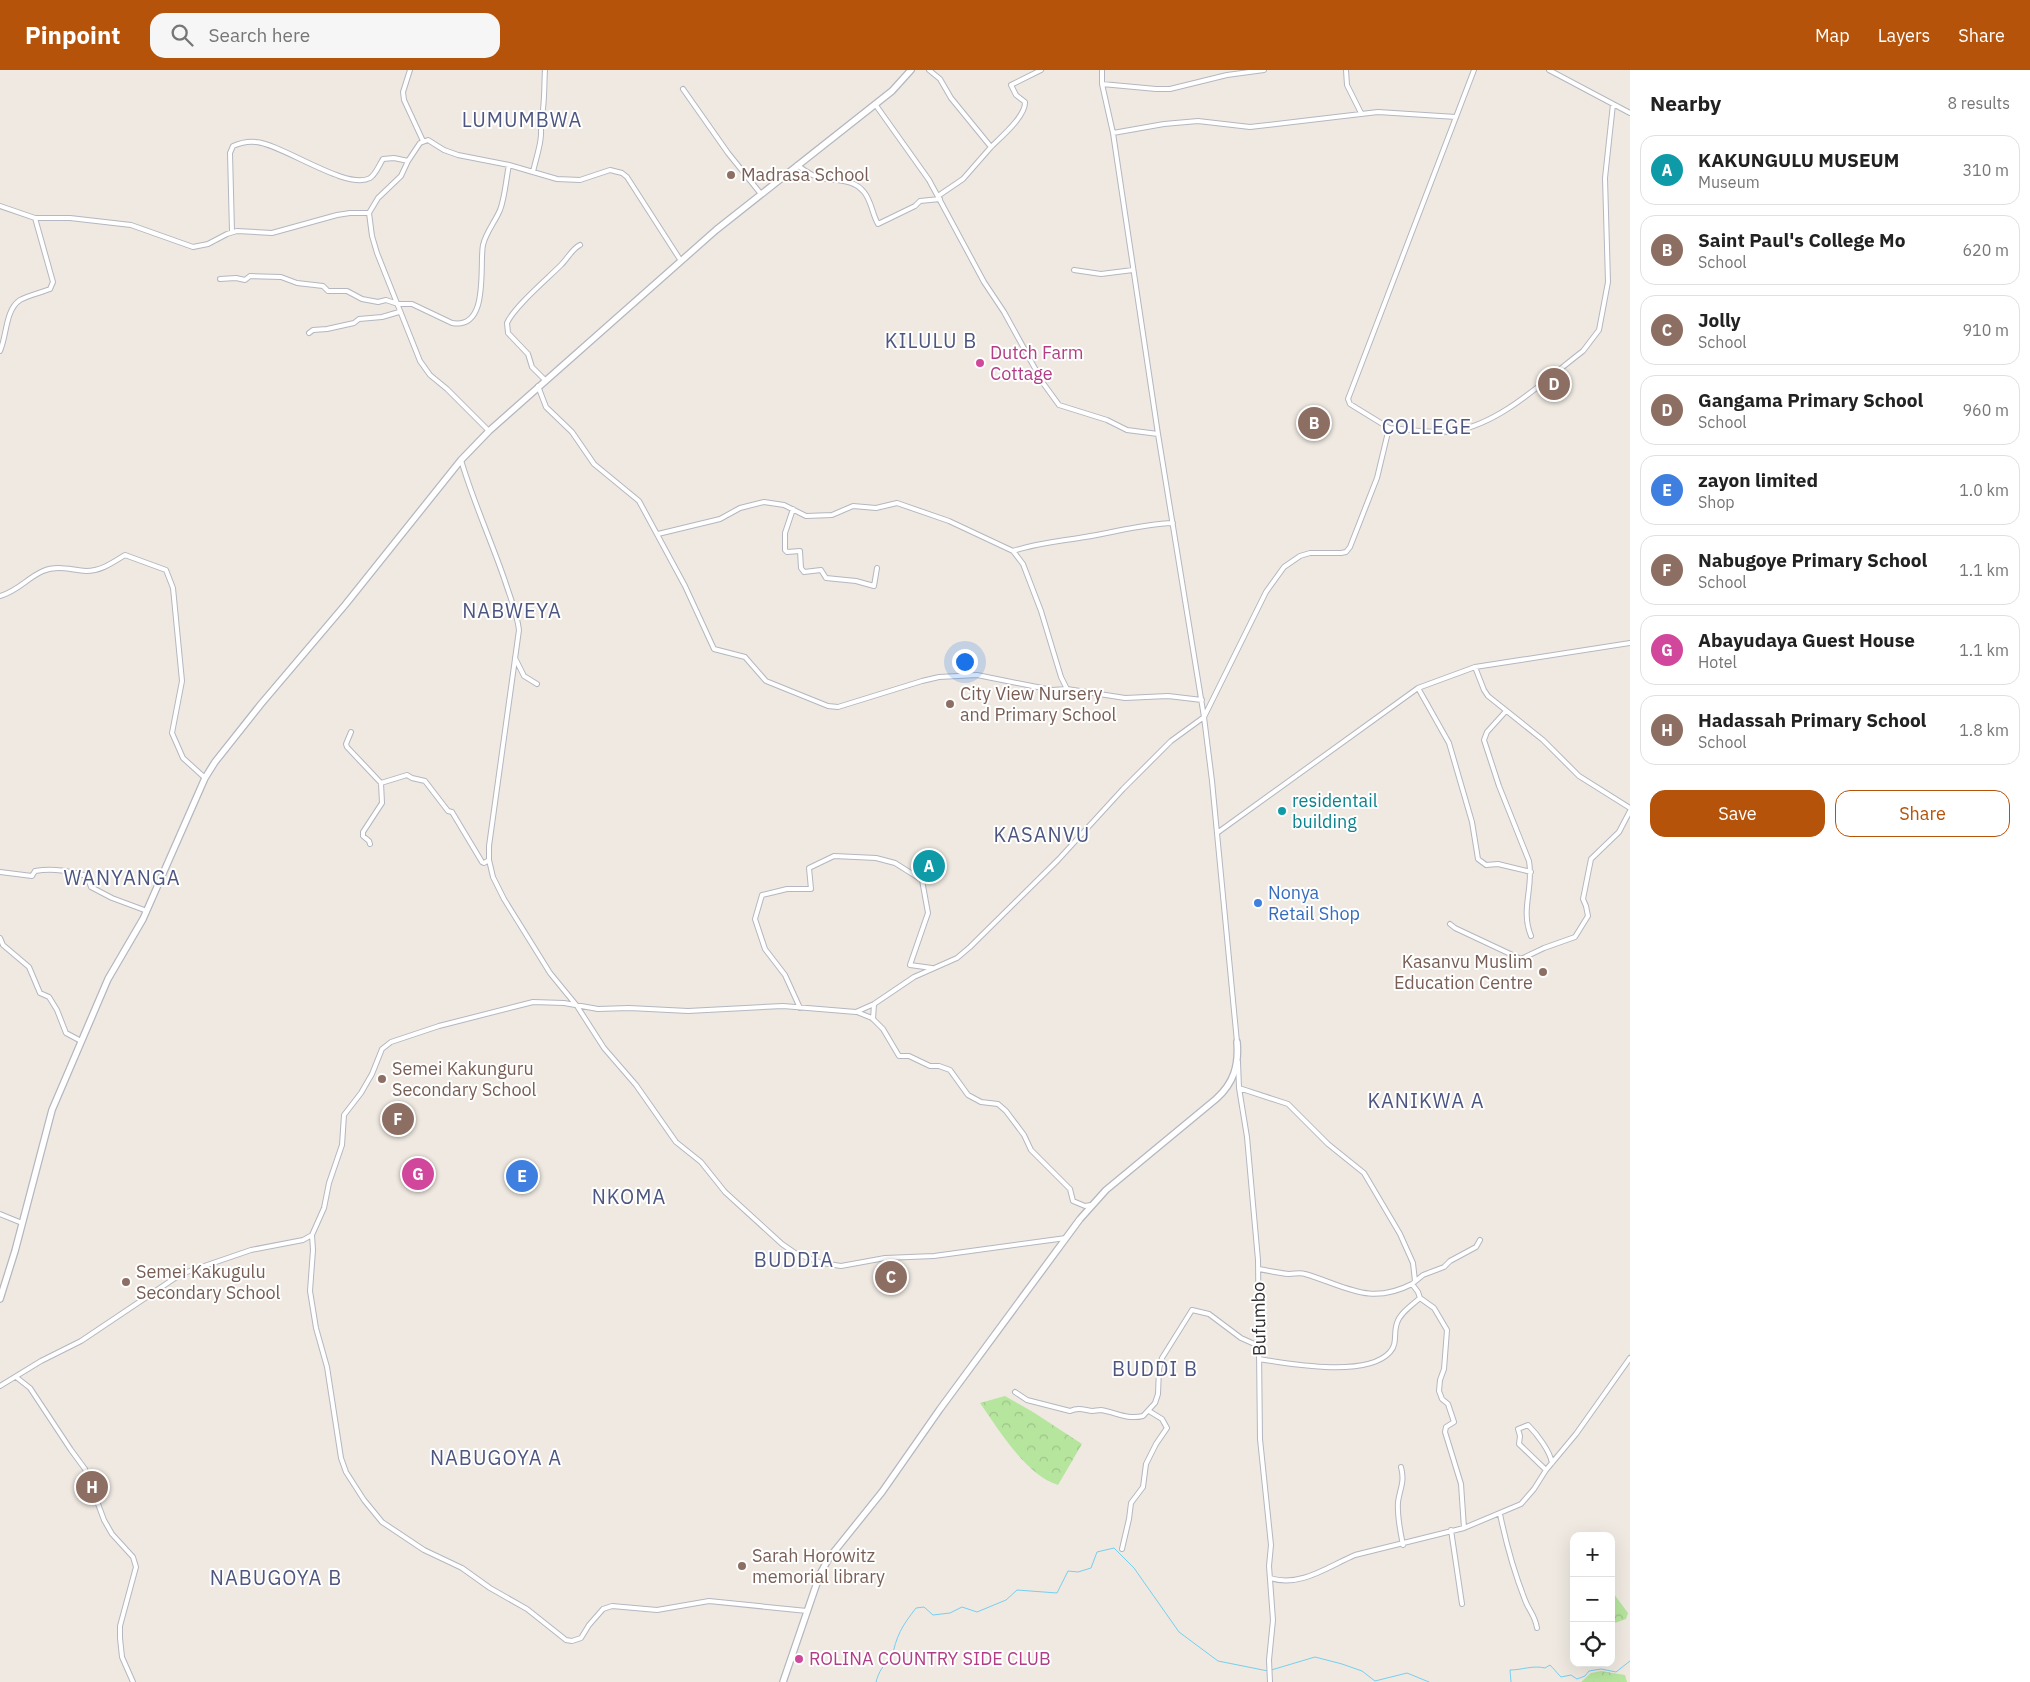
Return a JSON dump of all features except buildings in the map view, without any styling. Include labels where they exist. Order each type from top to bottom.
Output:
[{"type":"street","points":[[410,70],[403,92],[404,100],[423,142]]},
{"type":"street","points":[[532,172],[542,129],[540,122],[543,117],[545,70]]},
{"type":"street","points":[[0,1298],[22,1223],[46,1128],[81,1041],[108,979],[147,911],[205,778],[250,717],[345,606],[462,460],[489,431],[716,230],[892,91],[911,70]]},
{"type":"street","points":[[930,70],[940,79],[951,98],[991,147]]},
{"type":"street","points":[[797,165],[809,174],[844,180],[857,185],[870,200],[878,224],[916,206],[920,201],[939,198],[963,178],[1015,122],[1024,109],[1025,102],[1016,95],[1011,85],[1041,70]]},
{"type":"street","points":[[783,1682],[820,1574],[829,1558],[882,1492],[940,1409],[1066,1238],[1093,1205],[1106,1190],[1222,1094],[1230,1082],[1238,1062],[1217,833],[1202,700],[1158,434],[1113,133],[1102,84],[1102,70]]},
{"type":"street","points":[[1102,84],[1170,89],[1227,75],[1264,70]]},
{"type":"street","points":[[1346,70],[1347,85],[1361,113]]},
{"type":"street","points":[[1474,70],[1348,399],[1350,404],[1389,428],[1453,431],[1480,423],[1509,408],[1592,341],[1599,330],[1608,282],[1605,178],[1613,104]]},
{"type":"street","points":[[1549,70],[1630,112]]},
{"type":"street","points":[[683,89],[728,153],[761,194]]},
{"type":"street","points":[[875,104],[910,152],[939,198],[984,282],[1004,312],[1035,370],[1059,405],[1107,420],[1127,430],[1158,434]]},
{"type":"street","points":[[1113,133],[1164,124],[1198,121],[1250,127],[1378,112],[1456,117]]},
{"type":"street","points":[[489,431],[424,368],[399,312],[398,304],[373,242],[369,213],[378,198],[401,176],[408,161],[423,142],[431,141],[444,150],[458,155],[509,165],[557,179],[580,180],[610,170],[622,173],[627,177],[681,261]]},
{"type":"street","points":[[232,232],[230,153],[233,146],[257,142],[334,175],[356,179],[370,178],[383,159],[408,161]]},
{"type":"street","points":[[220,279],[236,278],[245,280],[250,276],[281,277],[297,283],[324,286],[328,290],[347,291],[362,299],[412,304],[458,324],[470,319],[477,304],[482,286],[483,245],[500,210],[509,165]]},
{"type":"street","points":[[0,206],[36,218],[70,218],[131,225],[194,247],[208,244],[232,232],[245,230],[272,233],[350,212],[369,213]]},
{"type":"street","points":[[0,351],[8,320],[14,306],[21,300],[50,289],[53,282],[36,218]]},
{"type":"street","points":[[545,380],[532,367],[528,354],[508,333],[506,323],[514,311],[580,245]]},
{"type":"street","points":[[1074,270],[1101,274],[1134,270]]},
{"type":"street","points":[[309,333],[312,330],[354,323],[359,319],[382,317],[399,312]]},
{"type":"street","points":[[538,386],[546,407],[572,432],[602,471],[639,501],[685,586],[714,649],[745,657],[766,681],[822,705],[838,707],[918,682],[946,676],[977,675],[1040,689],[1067,689],[1125,698],[1168,696],[1202,700]]},
{"type":"street","points":[[856,1012],[874,1004],[909,979],[957,958],[970,947],[1058,860],[1097,815],[1171,741],[1204,717],[1266,592],[1284,567],[1300,556],[1310,553],[1346,552],[1350,546],[1377,478],[1389,428]]},
{"type":"street","points":[[462,460],[482,520],[494,548],[516,615],[518,630],[489,846],[489,860],[495,882],[550,973],[577,1006],[604,1048],[636,1085],[676,1142],[700,1162],[720,1187],[782,1244],[795,1253],[822,1263],[841,1266],[885,1258],[946,1254],[1066,1238]]},
{"type":"street","points":[[658,534],[720,519],[740,508],[764,502],[784,505],[806,516],[832,515],[852,506],[876,508],[897,503],[949,521],[1013,551],[1023,564],[1032,584],[1061,677],[1067,689]]},
{"type":"street","points":[[793,510],[787,525],[785,550],[787,552],[800,551],[800,568],[804,572],[821,570],[826,578],[856,581],[874,586],[877,568]]},
{"type":"street","points":[[1013,551],[1034,544],[1071,540],[1148,524],[1173,522]]},
{"type":"street","points":[[0,596],[12,593],[43,571],[59,568],[86,571],[103,568],[125,555],[166,570],[174,588],[182,681],[172,733],[183,758],[205,778]]},
{"type":"street","points":[[1217,833],[1418,688],[1475,667],[1630,643]]},
{"type":"street","points":[[514,656],[524,676],[537,684]]},
{"type":"street","points":[[1450,924],[1521,958],[1575,937],[1588,916],[1583,899],[1591,859],[1619,832],[1630,809],[1579,776],[1543,740],[1506,711],[1484,690],[1475,667]]},
{"type":"street","points":[[1418,688],[1449,743],[1472,822],[1478,859],[1486,865],[1498,864],[1531,872]]},
{"type":"street","points":[[1506,711],[1487,732],[1484,740],[1529,861],[1531,872],[1526,921],[1531,936]]},
{"type":"street","points":[[352,732],[346,744],[347,747],[381,783],[382,803],[363,832],[363,836],[369,840],[370,844]]},
{"type":"street","points":[[381,783],[408,775],[425,781],[448,811],[452,812],[482,862],[484,863],[489,860]]},
{"type":"street","points":[[800,1008],[785,975],[765,949],[755,919],[762,896],[787,889],[811,889],[809,868],[834,856],[895,863],[922,880],[928,913],[910,965],[934,968]]},
{"type":"street","points":[[0,872],[32,876],[35,870],[49,869],[87,876],[91,886],[112,898],[147,911]]},
{"type":"street","points":[[0,938],[3,945],[29,967],[40,993],[49,997],[57,1010],[66,1033],[81,1041]]},
{"type":"street","points":[[554,1002],[568,996]]},
{"type":"street","points":[[807,1611],[708,1601],[656,1610],[612,1606],[604,1609],[589,1625],[581,1638],[572,1641],[566,1640],[527,1609],[490,1588],[462,1568],[424,1550],[382,1522],[364,1500],[346,1472],[341,1458],[328,1367],[316,1328],[310,1291],[313,1250],[312,1235],[324,1208],[328,1182],[342,1145],[344,1115],[361,1093],[385,1046],[406,1036],[533,1002],[554,1002],[598,1009],[629,1008],[688,1011],[770,1006],[856,1012],[873,1019],[883,1029],[899,1056],[909,1056],[930,1066],[946,1068],[950,1070],[968,1095],[981,1102],[998,1104],[1006,1111],[1024,1135],[1031,1150],[1070,1189],[1073,1201],[1085,1206],[1093,1205]]},
{"type":"street","points":[[873,1019],[874,1004]]},
{"type":"street","name":"Bufumbo","points":[[1238,1062],[1247,1137],[1258,1269],[1260,1439],[1271,1545],[1270,1578],[1273,1620],[1269,1660],[1270,1682]]},
{"type":"street","points":[[1240,1088],[1288,1104],[1328,1144],[1364,1173],[1400,1234],[1413,1263],[1414,1283],[1420,1298],[1434,1308],[1448,1334],[1444,1351],[1444,1369],[1439,1391],[1442,1399],[1448,1404],[1454,1422],[1446,1427],[1445,1432],[1461,1484],[1464,1528]]},
{"type":"street","points":[[0,1214],[22,1223]]},
{"type":"street","points":[[0,1386],[33,1365],[83,1339],[181,1274],[250,1250],[299,1241],[312,1235]]},
{"type":"street","points":[[1258,1269],[1288,1274],[1303,1273],[1344,1290],[1378,1295],[1397,1292],[1414,1283],[1423,1275],[1444,1267],[1450,1261],[1476,1247],[1480,1240]]},
{"type":"street","points":[[1259,1359],[1322,1368],[1367,1365],[1389,1353],[1395,1344],[1396,1324],[1402,1315],[1420,1298]]},
{"type":"street","points":[[1015,1392],[1027,1400],[1070,1411],[1075,1409],[1100,1410],[1127,1417],[1140,1417],[1149,1411],[1158,1394],[1159,1369],[1162,1358],[1192,1310],[1209,1314],[1241,1338],[1259,1346]]},
{"type":"street","points":[[1270,1578],[1280,1581],[1295,1581],[1344,1562],[1355,1555],[1403,1545],[1451,1530],[1464,1528],[1516,1508],[1524,1502],[1546,1470],[1576,1434],[1630,1358]]},
{"type":"street","points":[[16,1377],[30,1388],[85,1469],[104,1520],[112,1534],[133,1557],[136,1567],[120,1626],[122,1657],[133,1682]]},
{"type":"street","points":[[1122,1549],[1131,1504],[1143,1487],[1146,1464],[1167,1428],[1162,1419],[1149,1411]]},
{"type":"street","points":[[1546,1470],[1519,1444],[1520,1436],[1518,1429],[1528,1425],[1541,1439],[1552,1463]]},
{"type":"street","points":[[1401,1467],[1403,1487],[1398,1503],[1398,1524],[1403,1545]]},
{"type":"street","points":[[1500,1514],[1525,1602],[1536,1618],[1537,1628]]},
{"type":"street","points":[[1451,1530],[1462,1604]]},
{"type":"green space","points":[[1005,1396],[1082,1444],[1058,1485],[1046,1479],[1024,1461],[1004,1438],[980,1403]]},
{"type":"green space","points":[[1615,1595],[1628,1613],[1626,1619],[1615,1623]]},
{"type":"green space","points":[[1601,1671],[1625,1675],[1627,1682],[1581,1682],[1591,1673]]},
{"type":"waterway","points":[[876,1682],[882,1668],[892,1658],[900,1631],[916,1608],[924,1607],[933,1615],[950,1613],[962,1607],[977,1612],[1006,1600],[1017,1590],[1057,1593],[1068,1571],[1078,1572],[1091,1568],[1097,1552],[1114,1548],[1134,1568],[1179,1632],[1218,1661],[1268,1671],[1315,1657],[1362,1671],[1375,1681],[1407,1673],[1429,1682]]},
{"type":"waterway","points":[[1511,1682],[1510,1670],[1536,1667],[1545,1668],[1550,1665],[1561,1677],[1571,1675],[1577,1679],[1585,1676],[1589,1671],[1601,1669],[1616,1672],[1630,1661]]},
{"type":"place","name":"Madrasa School","points":[[731,175]]},
{"type":"place","name":"Dutch Farm Cottage","points":[[980,363]]},
{"type":"place","name":"Gangama Primary School","points":[[1554,384]]},
{"type":"place","name":"Saint Paul's College Mo","points":[[1314,423]]},
{"type":"place","name":"City View Nursery and Primary School","points":[[950,704]]},
{"type":"place","name":"residentail building","points":[[1282,811]]},
{"type":"place","name":"KAKUNGULU MUSEUM","points":[[929,866]]},
{"type":"place","name":"Nonya Retail Shop","points":[[1258,903]]},
{"type":"place","name":"Kasanvu Muslim Education Centre","points":[[1543,972]]},
{"type":"place","name":"Semei Kakunguru Secondary School","points":[[382,1079]]},
{"type":"place","name":"Nabugoye Primary School","points":[[398,1119]]},
{"type":"place","name":"Abayudaya Guest House","points":[[418,1174]]},
{"type":"place","name":"zayon limited","points":[[522,1176]]},
{"type":"place","name":"Jolly","points":[[891,1277]]},
{"type":"place","name":"Semei Kakugulu Secondary School","points":[[126,1282]]},
{"type":"place","name":"Hadassah Primary School","points":[[92,1487]]},
{"type":"place","name":"Sarah Horowitz memorial library","points":[[742,1566]]},
{"type":"place","name":"ROLINA COUNTRY SIDE CLUB","points":[[799,1659]]},
{"type":"district","name":"LUMUMBWA","points":[[522,120]]},
{"type":"district","name":"KILULU B","points":[[931,341]]},
{"type":"district","name":"COLLEGE","points":[[1427,427]]},
{"type":"district","name":"NABWEYA","points":[[512,611]]},
{"type":"district","name":"KASANVU","points":[[1042,835]]},
{"type":"district","name":"WANYANGA","points":[[122,878]]},
{"type":"district","name":"KANIKWA A","points":[[1426,1101]]},
{"type":"district","name":"NKOMA","points":[[629,1197]]},
{"type":"district","name":"BUDDIA","points":[[794,1260]]},
{"type":"district","name":"BUDDI B","points":[[1155,1369]]},
{"type":"district","name":"NABUGOYA A","points":[[496,1458]]},
{"type":"district","name":"NABUGOYA B","points":[[276,1578]]}]
